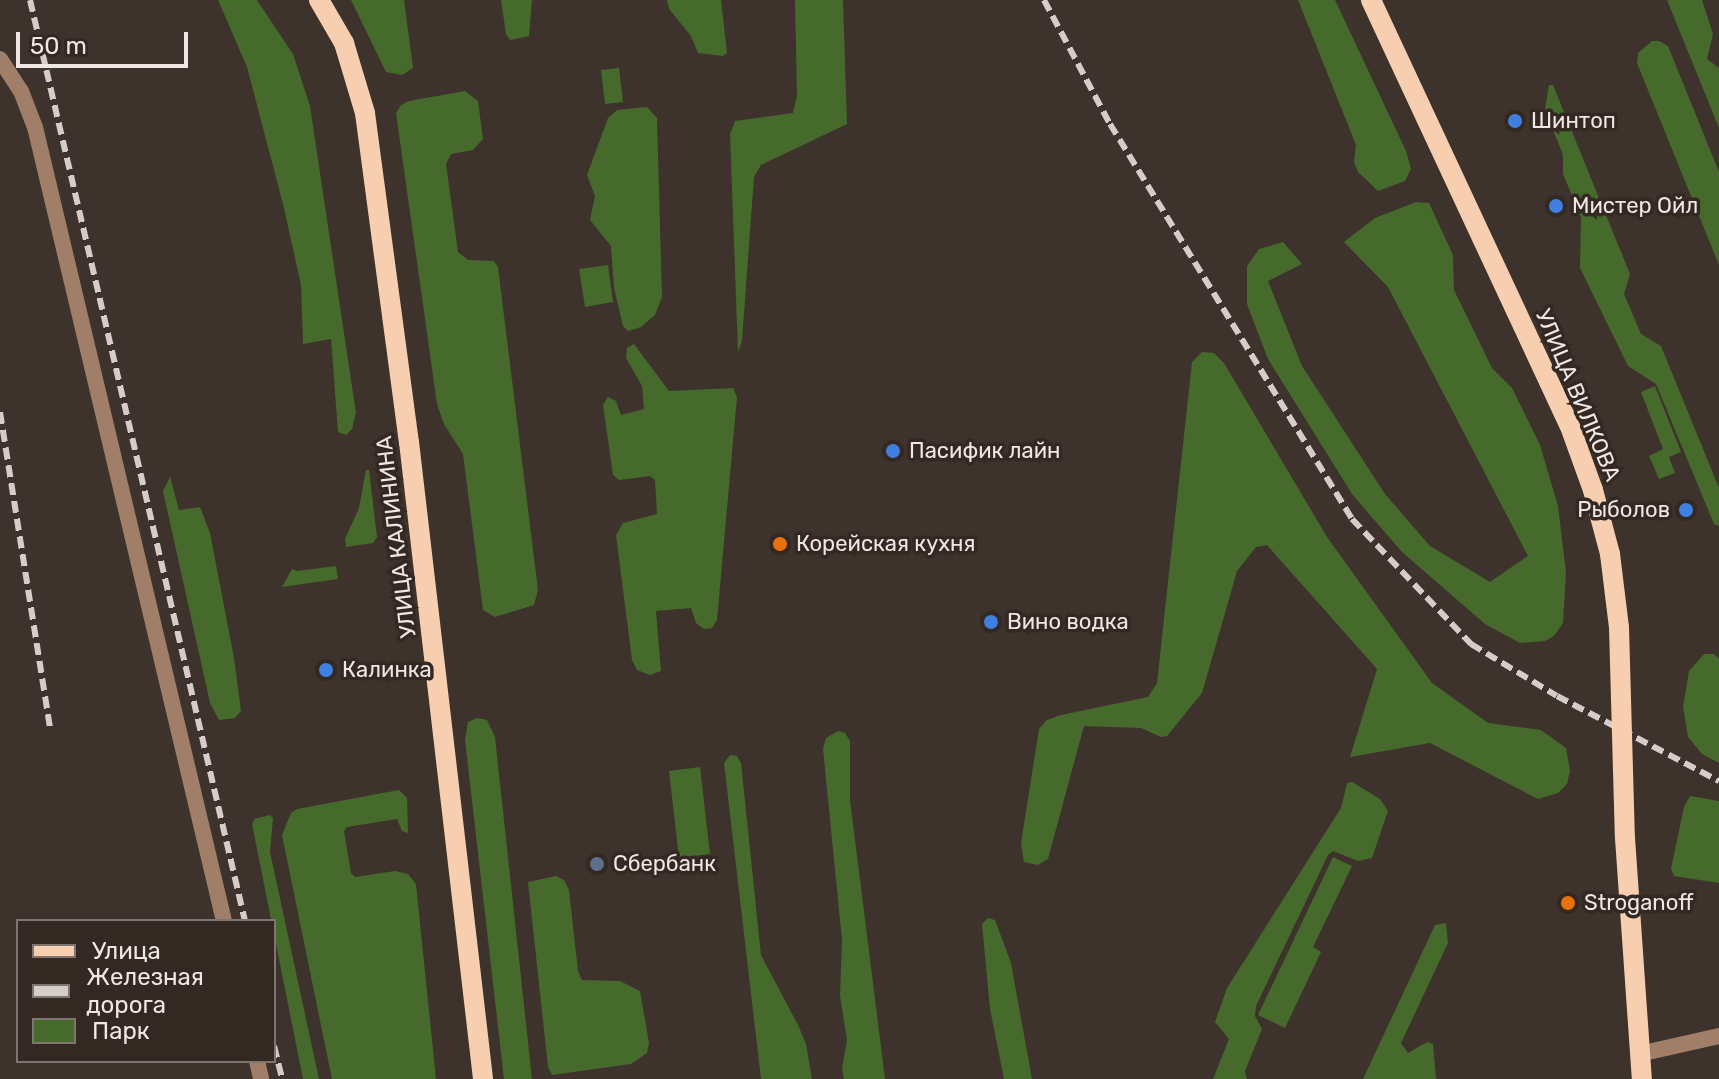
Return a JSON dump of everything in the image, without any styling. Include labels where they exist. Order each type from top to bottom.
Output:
[{"type":"main road","name":"УЛИЦА КАЛИНИНА","points":[[319,0],[344,43],[365,113],[409,442],[483,1079]]},
{"type":"main road","name":"УЛИЦА ВИЛКОВА","points":[[1371,0],[1572,432],[1593,490],[1610,554],[1619,627],[1625,838],[1642,1079]]},
{"type":"street","points":[[0,59],[21,91],[35,127],[224,919]]},
{"type":"street","points":[[1639,1054],[1719,1036]]},
{"type":"green space","points":[[218,0],[257,0],[293,54],[310,106],[356,413],[352,429],[346,435],[338,432],[331,339],[303,344],[301,285],[283,204],[247,67]]},
{"type":"green space","points":[[351,0],[404,0],[413,68],[402,75],[386,72]]},
{"type":"green space","points":[[501,0],[532,0],[529,36],[510,40],[506,34]]},
{"type":"green space","points":[[667,0],[721,0],[727,53],[723,56],[698,53],[691,36],[669,9]]},
{"type":"green space","points":[[795,0],[843,0],[847,124],[761,165],[754,177],[742,341],[738,352],[730,134],[735,121],[793,113],[797,96]]},
{"type":"green space","points":[[1298,0],[1335,0],[1406,151],[1411,169],[1405,181],[1378,191],[1358,172],[1354,162],[1356,145]]},
{"type":"green space","points":[[1667,0],[1702,0],[1713,34],[1707,59],[1719,68],[1719,128]]},
{"type":"green space","points":[[1652,41],[1668,46],[1719,172],[1719,265],[1637,63],[1638,53]]},
{"type":"green space","points":[[619,68],[623,102],[605,104],[601,70]]},
{"type":"green space","points":[[1549,85],[1553,85],[1630,274],[1624,294],[1641,334],[1661,346],[1719,488],[1719,526],[1714,524],[1656,384],[1628,366],[1580,268],[1581,217],[1563,174],[1563,155],[1545,109]]},
{"type":"green space","points":[[465,91],[478,101],[483,139],[473,150],[451,154],[446,164],[458,252],[468,260],[494,261],[498,267],[538,590],[534,605],[495,617],[483,610],[463,454],[444,424],[437,404],[396,113],[401,105],[409,101]]},
{"type":"green space","points":[[647,107],[657,118],[662,297],[655,315],[641,327],[628,331],[623,326],[614,288],[611,246],[590,220],[595,196],[587,175],[608,118],[617,110]]},
{"type":"green space","points":[[1416,202],[1429,203],[1453,255],[1454,290],[1492,368],[1512,388],[1540,445],[1558,506],[1566,572],[1563,623],[1554,636],[1545,641],[1520,643],[1485,624],[1402,552],[1352,494],[1268,359],[1247,304],[1247,266],[1259,249],[1283,242],[1302,264],[1268,281],[1302,366],[1385,494],[1430,546],[1490,582],[1528,556],[1388,287],[1344,242],[1375,218]]},
{"type":"green space","points":[[608,265],[613,302],[585,307],[579,269]]},
{"type":"green space","points":[[634,344],[669,391],[733,388],[737,397],[717,620],[712,628],[704,629],[696,623],[691,608],[656,611],[661,671],[650,675],[637,670],[632,660],[616,535],[623,523],[657,514],[655,480],[650,476],[619,480],[613,475],[603,405],[608,397],[616,401],[621,415],[644,409],[642,386],[626,358],[627,348]]},
{"type":"green space","points":[[1202,352],[1214,353],[1224,363],[1327,537],[1432,683],[1488,723],[1541,730],[1566,748],[1570,771],[1567,784],[1558,793],[1538,799],[1430,743],[1350,757],[1377,669],[1267,545],[1256,547],[1237,571],[1202,693],[1167,736],[1161,737],[1141,728],[1084,726],[1048,859],[1038,865],[1024,862],[1021,843],[1039,729],[1047,720],[1061,715],[1148,697],[1157,683],[1192,362]]},
{"type":"green space","points":[[1655,386],[1681,452],[1669,457],[1675,473],[1659,479],[1649,456],[1663,449],[1641,392]]},
{"type":"green space","points":[[366,470],[369,470],[377,537],[373,543],[346,547],[345,539],[359,508]]},
{"type":"green space","points":[[170,477],[179,510],[200,507],[210,533],[234,658],[241,711],[235,718],[219,720],[210,703],[163,491]]},
{"type":"green space","points":[[336,566],[338,579],[282,587],[292,569]]},
{"type":"green space","points":[[1704,654],[1714,654],[1719,659],[1719,763],[1702,754],[1688,737],[1683,707],[1689,671]]},
{"type":"green space","points":[[477,718],[487,720],[495,737],[532,1079],[504,1079],[465,740],[468,722]]},
{"type":"green space","points":[[838,731],[845,733],[850,741],[850,800],[885,1079],[844,1079],[842,1069],[847,1040],[840,996],[842,940],[823,749],[826,738]]},
{"type":"green space","points":[[730,755],[737,756],[741,763],[761,955],[806,1044],[812,1079],[761,1079],[724,763]]},
{"type":"green space","points":[[700,767],[710,854],[679,858],[669,771]]},
{"type":"green space","points":[[1352,782],[1380,799],[1388,811],[1372,858],[1358,861],[1333,851],[1328,855],[1256,1006],[1255,1016],[1262,1029],[1245,1071],[1247,1079],[1213,1079],[1229,1039],[1215,1022],[1227,988],[1341,808],[1347,783]]},
{"type":"green space","points":[[399,790],[407,798],[408,833],[402,831],[397,819],[347,827],[344,831],[351,873],[355,877],[395,871],[408,874],[416,884],[436,1079],[332,1079],[282,835],[291,813],[297,809]]},
{"type":"green space","points":[[1690,796],[1719,801],[1719,883],[1674,876],[1671,869],[1684,807]]},
{"type":"green space","points":[[270,815],[273,818],[270,852],[319,1079],[303,1079],[276,944],[276,919],[271,919],[252,824],[254,819]]},
{"type":"green space","points":[[1333,857],[1352,866],[1313,947],[1321,952],[1285,1028],[1258,1015]]},
{"type":"green space","points":[[556,876],[564,880],[569,890],[578,971],[582,980],[620,981],[640,991],[649,1043],[647,1053],[631,1064],[552,1075],[548,1067],[528,882]]},
{"type":"green space","points":[[988,918],[995,920],[1011,963],[1032,1079],[1004,1079],[990,1009],[982,924]]},
{"type":"green space","points":[[1446,923],[1448,943],[1401,1043],[1408,1053],[1427,1042],[1433,1044],[1436,1079],[1363,1079],[1435,925]]},
{"type":"railway","points":[[30,0],[245,919]]},
{"type":"railway","points":[[1044,0],[1110,124],[1352,519],[1471,644],[1557,696],[1719,781]]},
{"type":"railway","points":[[0,412],[50,728]]},
{"type":"railway","points":[[276,1054],[282,1079]]},
{"type":"place","name":"Шинтоп","points":[[1515,121]]},
{"type":"place","name":"Мистер Ойл","points":[[1556,206]]},
{"type":"place","name":"Пасифик лайн","points":[[893,451]]},
{"type":"place","name":"Рыболов","points":[[1686,510]]},
{"type":"place","name":"Корейская кухня","points":[[780,544]]},
{"type":"place","name":"Вино водка","points":[[991,622]]},
{"type":"place","name":"Калинка","points":[[326,670]]},
{"type":"place","name":"Сбербанк","points":[[597,864]]},
{"type":"place","name":"Stroganoff","points":[[1568,903]]}]
